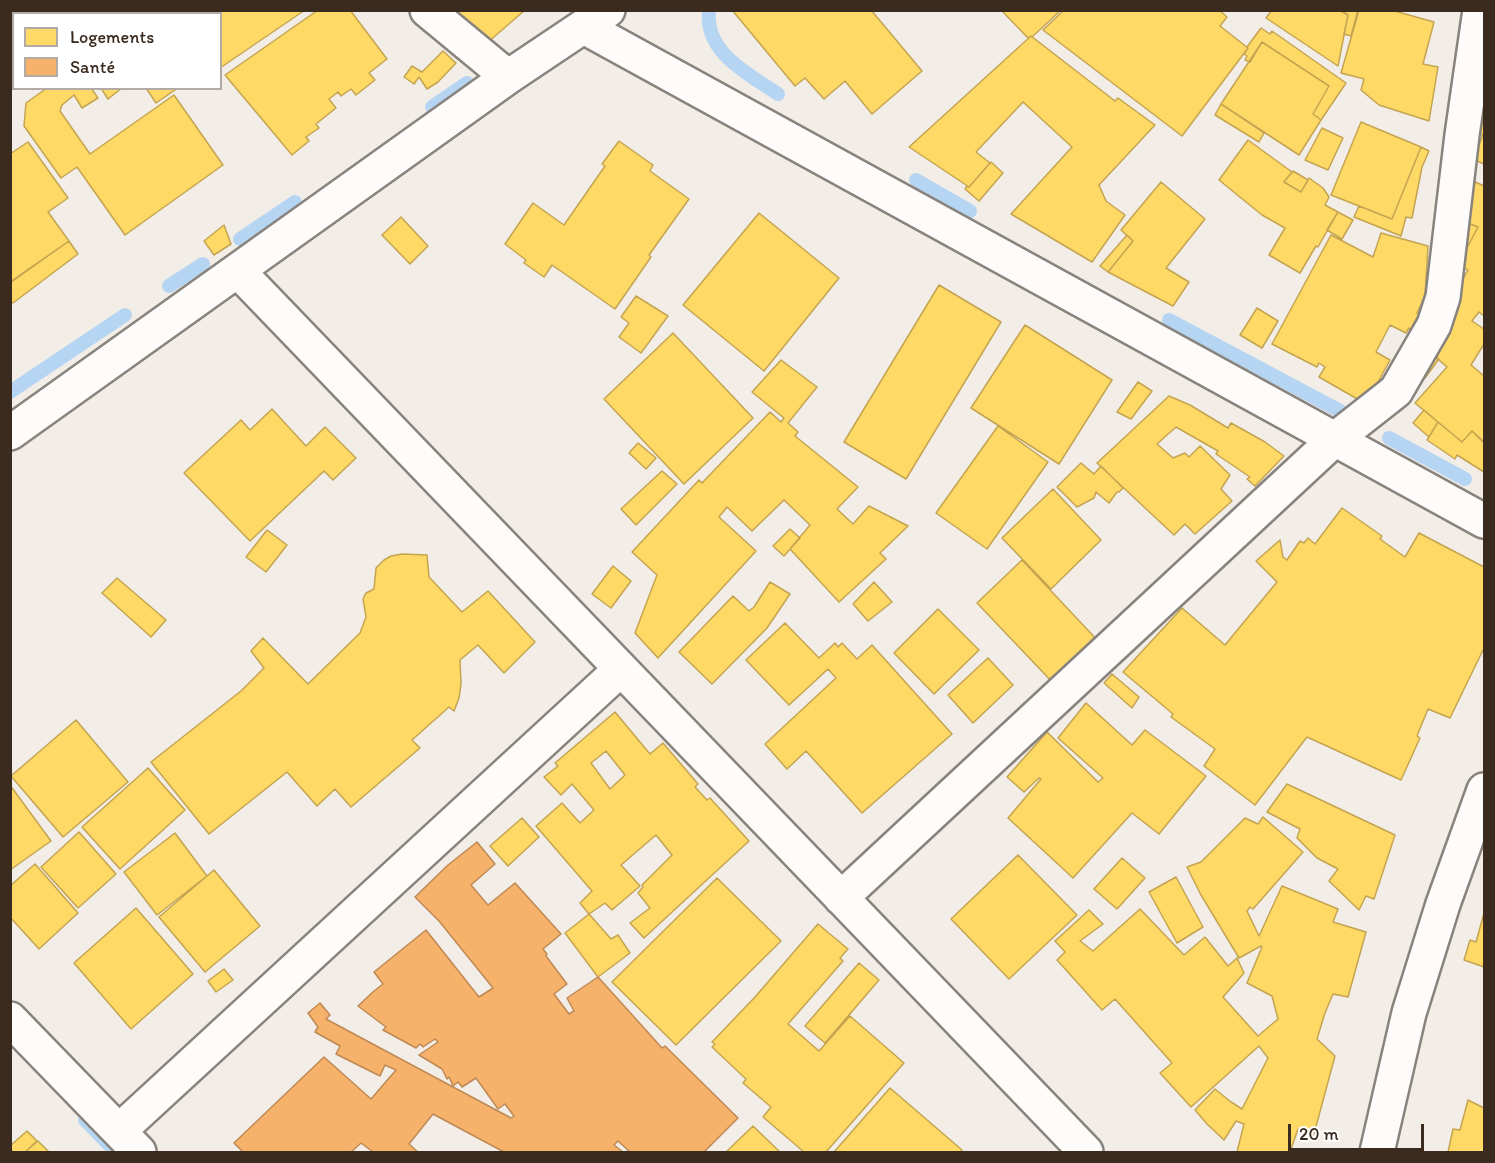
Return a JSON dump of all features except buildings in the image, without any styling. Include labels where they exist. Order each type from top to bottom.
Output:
[{"type":"street","points":[[427,10],[508,77]]},
{"type":"street","points":[[841,898],[1335,439],[1396,391],[1434,325],[1443,297],[1462,135],[1480,10]]},
{"type":"street","points":[[10,433],[508,77],[596,19],[1335,439],[1485,521]]},
{"type":"street","points":[[238,271],[841,898],[1066,1146]]},
{"type":"street","points":[[10,1019],[129,1142],[621,669]]},
{"type":"street","points":[[1377,1152],[1409,1012],[1443,904],[1485,790]]},
{"type":"waterway","points":[[709,10],[709,25],[721,50],[742,70],[778,94]]},
{"type":"waterway","points":[[432,107],[467,83]]},
{"type":"waterway","points":[[916,180],[970,211]]},
{"type":"waterway","points":[[240,239],[295,202]]},
{"type":"waterway","points":[[169,286],[203,264]]},
{"type":"waterway","points":[[10,392],[125,315]]},
{"type":"waterway","points":[[1169,320],[1355,419]]},
{"type":"waterway","points":[[1389,438],[1465,479]]},
{"type":"waterway","points":[[85,1120],[116,1152]]}]
